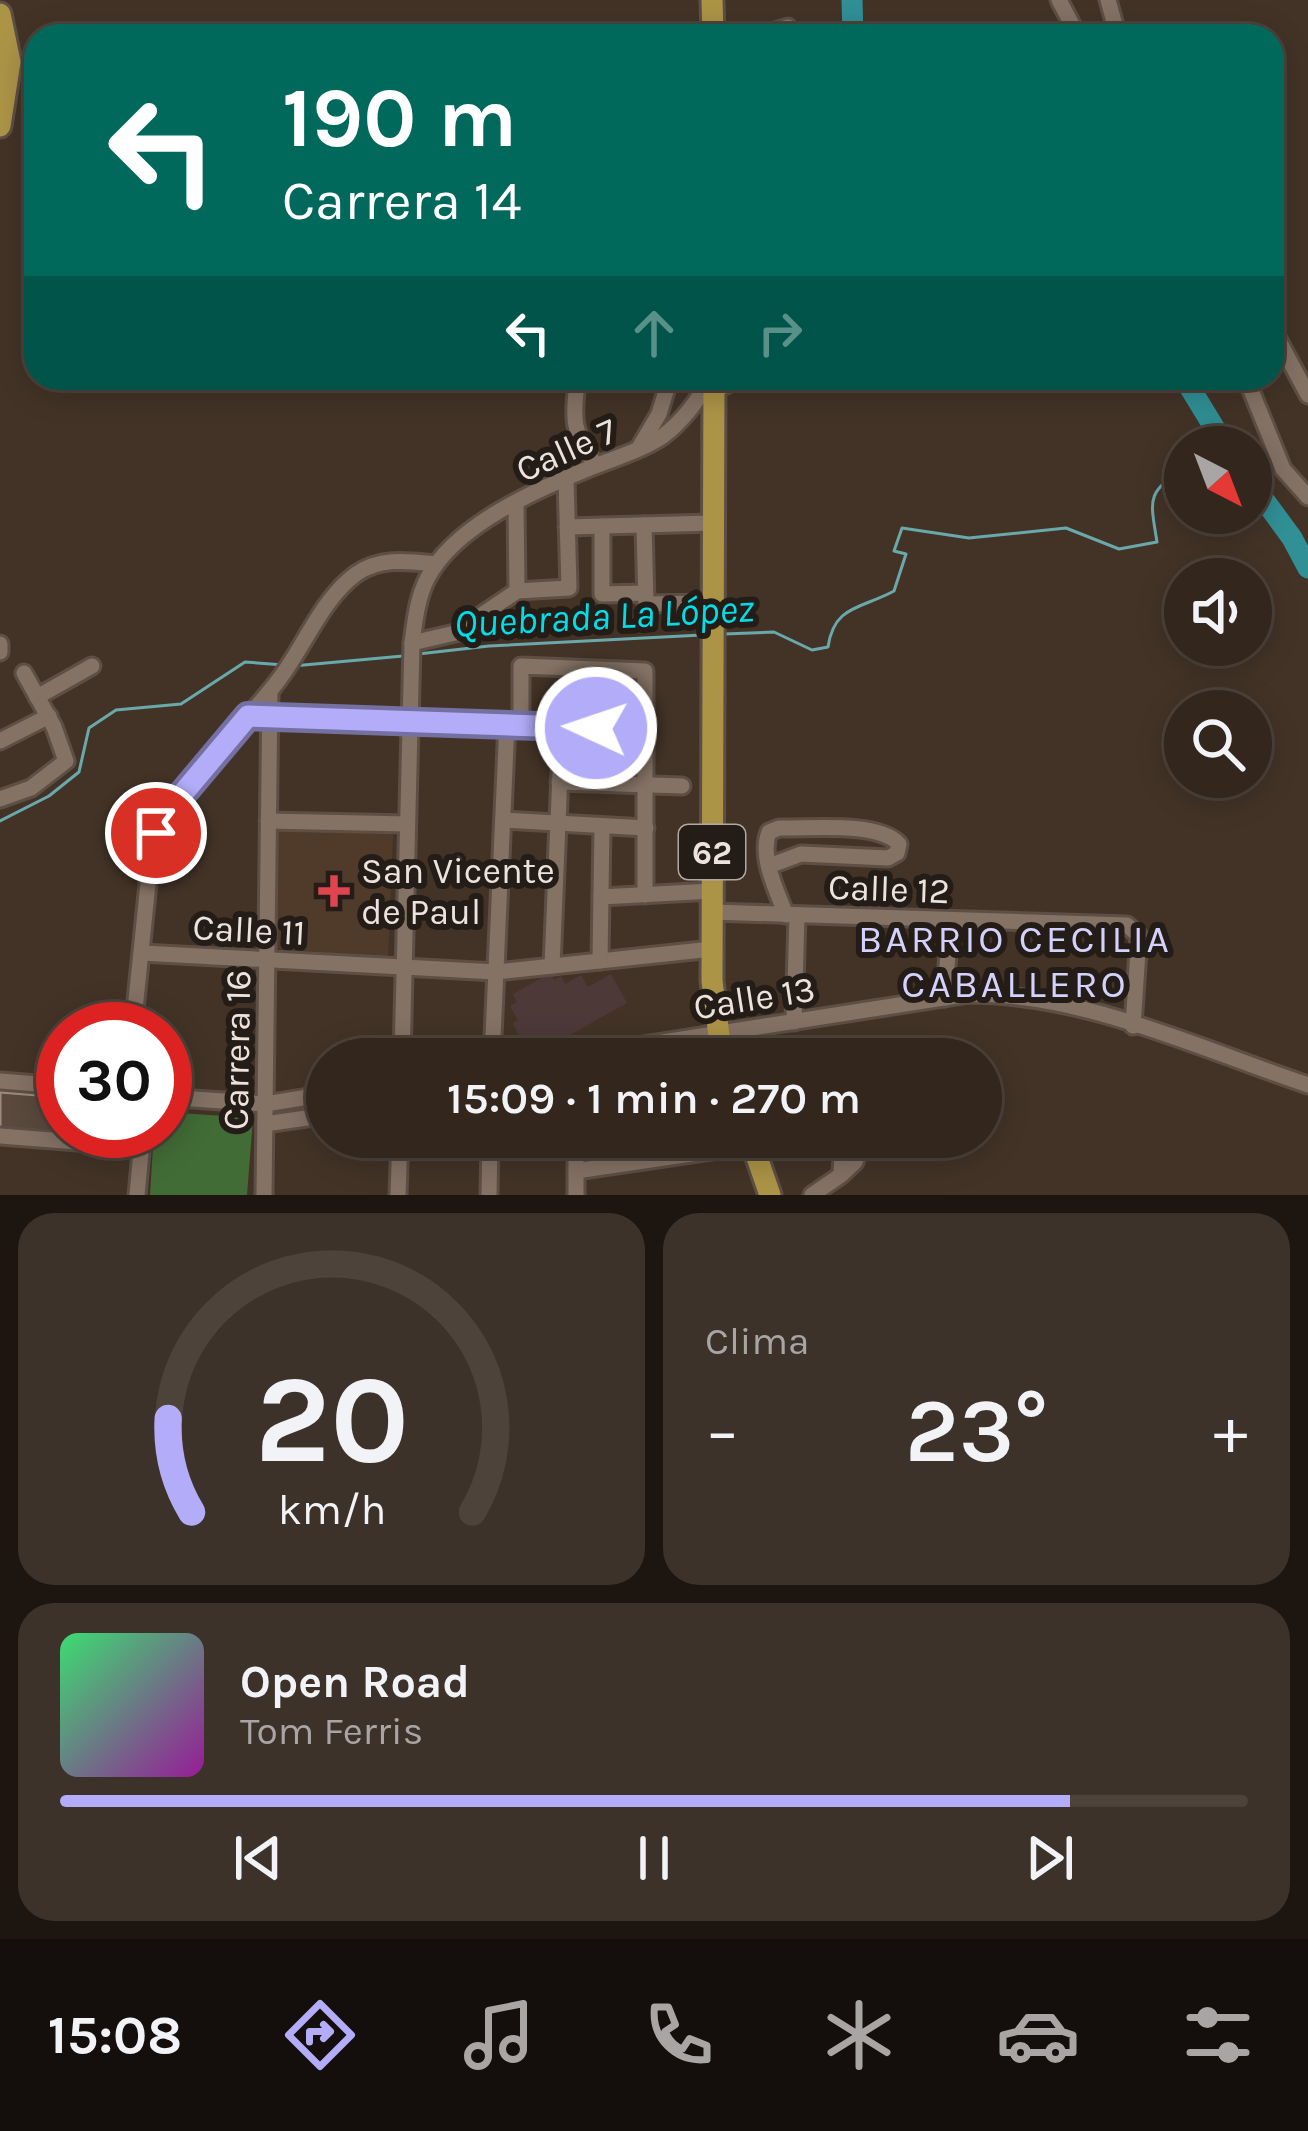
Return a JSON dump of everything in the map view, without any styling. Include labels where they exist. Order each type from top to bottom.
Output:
[{"type":"main road","points":[[0,14],[10,62],[0,126]]},
{"type":"main road","name":"62","points":[[713,390],[714,1038]]},
{"type":"main road","points":[[757,1158],[770,1195]]},
{"type":"street","points":[[1284,350],[1308,395]]},
{"type":"street","points":[[576,390],[575,434],[596,466]]},
{"type":"street","points":[[636,451],[659,414],[666,390]]},
{"type":"street","name":"Calle 7","points":[[436,564],[468,531],[667,433],[707,390]]},
{"type":"street","points":[[1251,390],[1283,469],[1308,497]]},
{"type":"street","points":[[411,651],[454,633],[517,591],[569,588],[566,479]]},
{"type":"street","points":[[516,504],[517,591]]},
{"type":"street","points":[[567,527],[713,524]]},
{"type":"street","points":[[644,525],[646,598]]},
{"type":"street","points":[[602,526],[602,594],[713,603]]},
{"type":"street","points":[[137,1002],[156,833],[163,817],[274,686],[337,591],[378,563],[436,564],[418,599],[411,651],[402,1038]]},
{"type":"street","points":[[37,697],[92,666]]},
{"type":"street","points":[[493,1038],[503,820],[521,666],[645,671],[645,895]]},
{"type":"street","points":[[0,799],[31,788],[64,764],[65,754],[49,716],[24,673]]},
{"type":"street","name":"Carrera 16","points":[[264,1195],[274,686]]},
{"type":"street","points":[[0,741],[49,716]]},
{"type":"street","points":[[248,716],[646,730]]},
{"type":"street","points":[[551,966],[562,726]]},
{"type":"street","points":[[559,782],[682,786]]},
{"type":"street","points":[[503,820],[646,828]]},
{"type":"street","points":[[268,821],[407,824]]},
{"type":"street","points":[[600,961],[602,826]]},
{"type":"street","points":[[769,866],[801,854],[889,858],[897,853],[898,844],[876,830],[779,828],[769,832],[765,842],[769,866],[791,915],[794,1022]]},
{"type":"street","name":"Calle 12","points":[[601,897],[645,895],[791,915],[1127,925],[1139,936],[1133,1026]]},
{"type":"street","points":[[945,998],[950,920]]},
{"type":"street","name":"Calle 11","points":[[142,953],[496,972],[712,949]]},
{"type":"street","name":"Calle 13","points":[[751,1038],[794,1022],[945,998],[1013,994],[1068,1004],[1308,1085]]},
{"type":"street","points":[[0,1081],[36,1084]]},
{"type":"street","points":[[192,1099],[265,1104],[306,1097]]},
{"type":"street","points":[[265,1124],[306,1118]]},
{"type":"street","points":[[0,1136],[36,1137]]},
{"type":"street","points":[[136,1195],[140,1158]]},
{"type":"street","points":[[398,1195],[399,1158]]},
{"type":"street","points":[[489,1195],[490,1158]]},
{"type":"street","points":[[576,1158],[576,1195]]},
{"type":"street","points":[[576,1171],[660,1158]]},
{"type":"street","points":[[841,1174],[842,1158]]},
{"type":"street","points":[[812,1195],[856,1158]]},
{"type":"shaded area","name":"San Vicente de Paul","points":[[276,829],[393,834],[388,959],[277,948]]},
{"type":"shaded area","points":[[550,973],[554,980],[561,976],[565,984],[581,975],[588,987],[611,974],[627,1003],[565,1038],[520,1038],[510,1006],[517,1002],[513,994]]},
{"type":"green space","points":[[192,1114],[253,1118],[247,1195],[150,1195],[152,1158],[192,1158]]},
{"type":"building","points":[[0,1092],[36,1095],[36,1136],[0,1133]]},
{"type":"waterway","points":[[852,0],[853,24]]},
{"type":"waterway","points":[[1191,390],[1213,426]]},
{"type":"waterway","name":"Quebrada La López","points":[[724,634],[774,632],[812,650],[828,647],[843,616],[894,591],[906,554],[894,551],[902,528],[969,538],[1066,528],[1119,549],[1157,542],[1154,498],[1164,483]]},
{"type":"waterway","points":[[1272,511],[1308,568]]},
{"type":"waterway","name":"Quebrada La López","points":[[418,654],[702,635]]},
{"type":"waterway","name":"Quebrada La López","points":[[293,666],[403,656]]},
{"type":"waterway","name":"Quebrada La López","points":[[0,821],[49,796],[79,772],[89,728],[116,710],[181,704],[245,662],[284,665]]},
{"type":"place","name":"San Vicente de Paul","points":[[334,891]]},
{"type":"district","name":"BARRIO CECILIA CABALLERO","points":[[1015,960]]},
{"type":"route","points":[[156,833],[163,817],[248,716],[596,728]]}]
